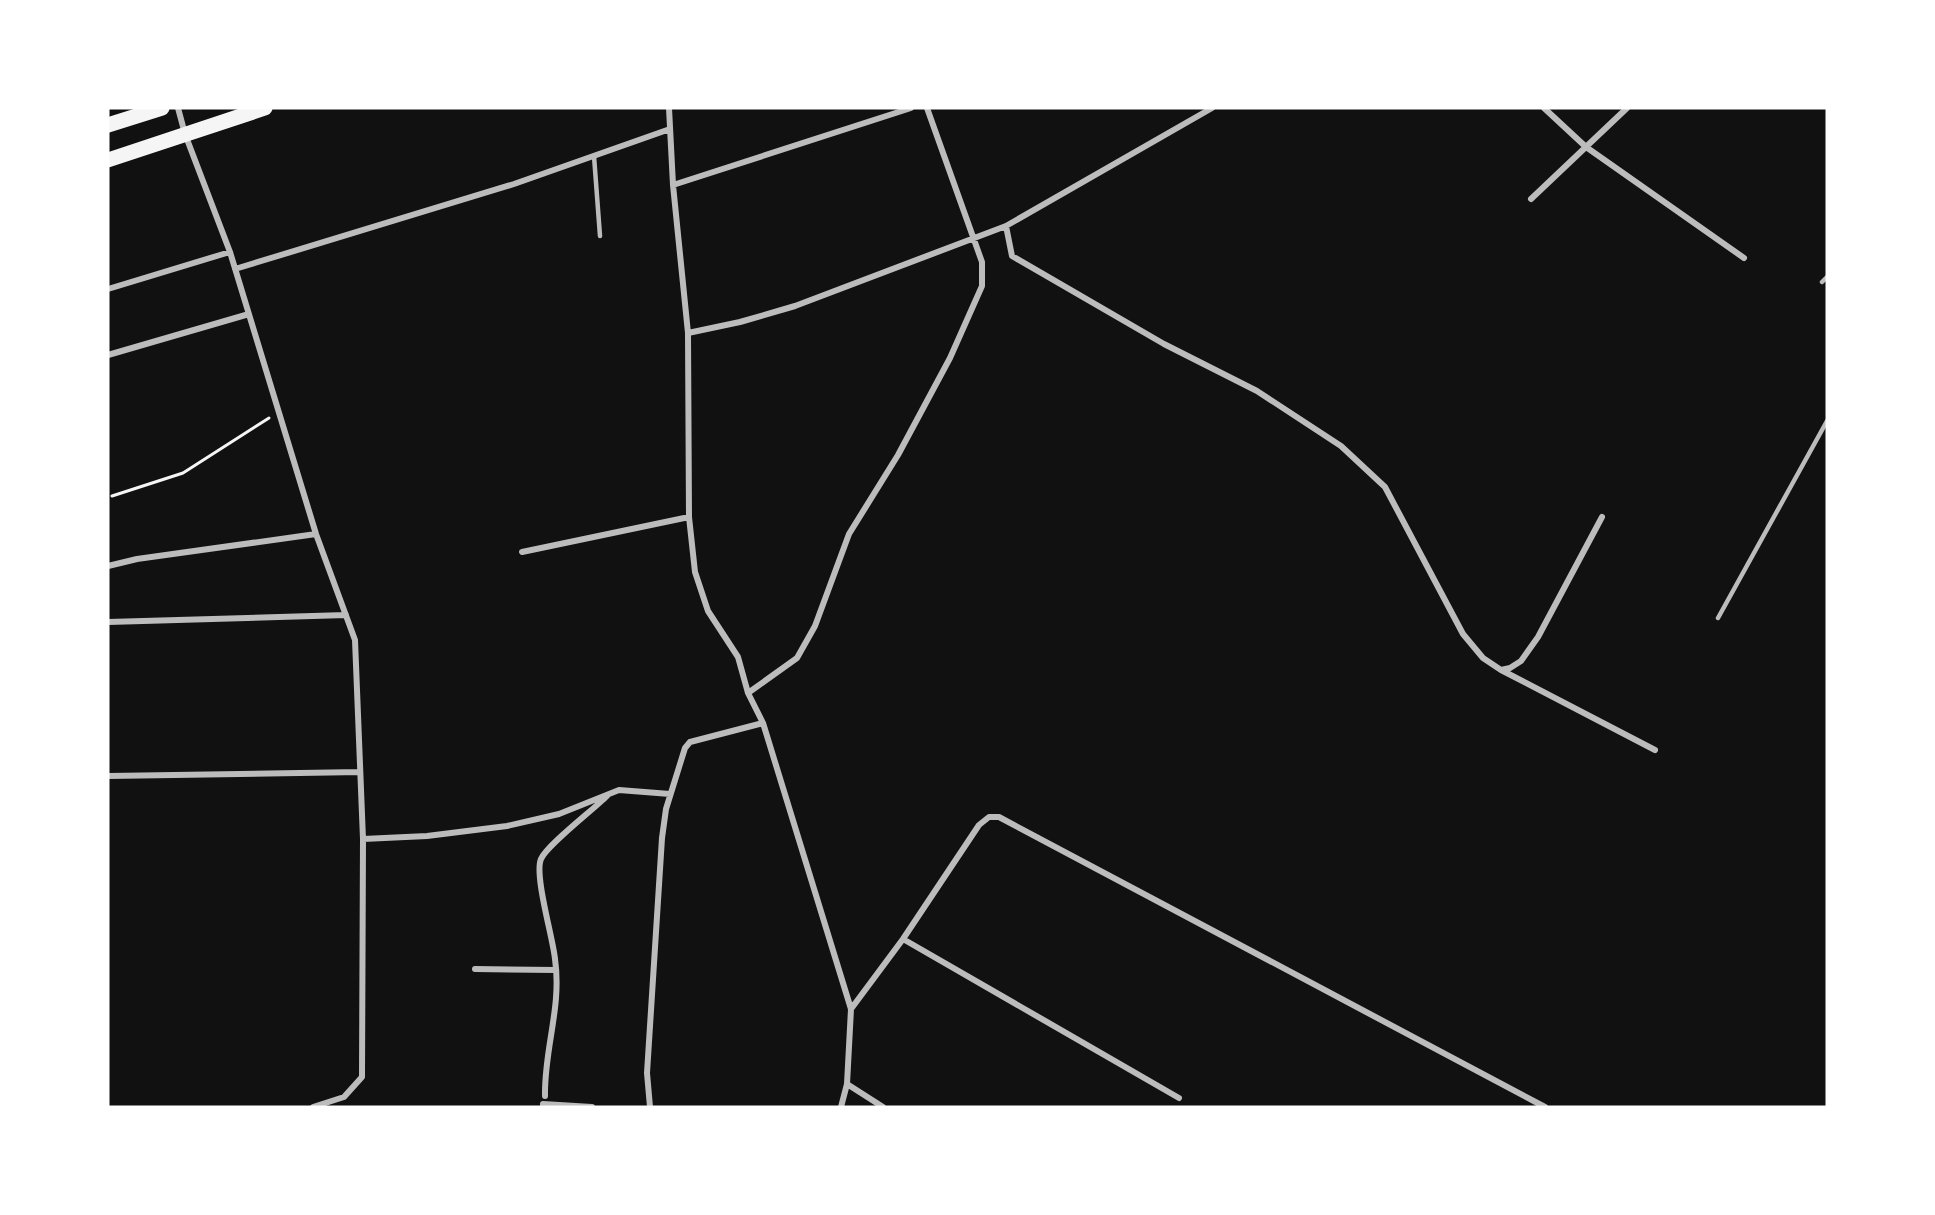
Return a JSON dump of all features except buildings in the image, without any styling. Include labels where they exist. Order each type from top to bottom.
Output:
[{"type":"main road","points":[[108,126],[162,108]]},
{"type":"main road","points":[[108,160],[265,108]]},
{"type":"street","points":[[178,108],[185,134],[230,252],[316,534],[355,640],[363,839],[362,1077],[344,1097],[313,1107]]},
{"type":"street","points":[[669,108],[673,185],[688,333],[689,517],[695,572],[708,611],[738,657],[748,693],[763,723],[851,1008],[847,1084],[841,1107]]},
{"type":"street","points":[[673,185],[911,108]]},
{"type":"street","points":[[748,693],[797,658],[815,626],[849,534],[898,455],[950,358],[982,286],[982,262],[927,108]]},
{"type":"street","points":[[688,333],[740,322],[795,306],[1005,226],[1212,108]]},
{"type":"street","points":[[1544,108],[1586,147],[1744,258]]},
{"type":"street","points":[[1531,199],[1627,108]]},
{"type":"street","points":[[235,269],[514,184],[670,129]]},
{"type":"street","points":[[1005,226],[1012,256],[1164,344],[1257,391],[1341,446],[1385,487],[1463,634],[1483,658],[1501,670],[1655,750]]},
{"type":"street","points":[[108,289],[230,252]]},
{"type":"street","points":[[108,355],[249,314]]},
{"type":"street","points":[[522,552],[689,517]]},
{"type":"street","points":[[1501,670],[1510,668],[1521,661],[1538,637],[1602,517]]},
{"type":"street","points":[[108,566],[137,558],[316,534]]},
{"type":"street","points":[[108,622],[346,615]]},
{"type":"street","points":[[650,1107],[647,1073],[653,946],[663,820],[670,794],[685,748],[690,742],[763,723]]},
{"type":"street","points":[[108,776],[360,772]]},
{"type":"street","points":[[608,796],[605,795],[626,789],[670,794]]},
{"type":"street","points":[[363,839],[427,836],[507,826],[559,814],[608,796]]},
{"type":"street","points":[[545,1096],[548,1050],[557,1011],[556,970],[538,868],[544,854],[608,796]]},
{"type":"street","points":[[851,1008],[903,939],[979,825],[989,817],[999,817],[1545,1107]]},
{"type":"street","points":[[903,939],[1179,1098]]},
{"type":"street","points":[[475,969],[556,970]]},
{"type":"street","points":[[847,1084],[883,1107]]},
{"type":"street","points":[[543,1107],[543,1104],[592,1107]]},
{"type":"lane","points":[[594,156],[600,236]]},
{"type":"lane","points":[[1822,282],[1827,277]]},
{"type":"lane","points":[[1718,618],[1827,421]]},
{"type":"path","points":[[112,496],[183,472],[278,412]]}]
